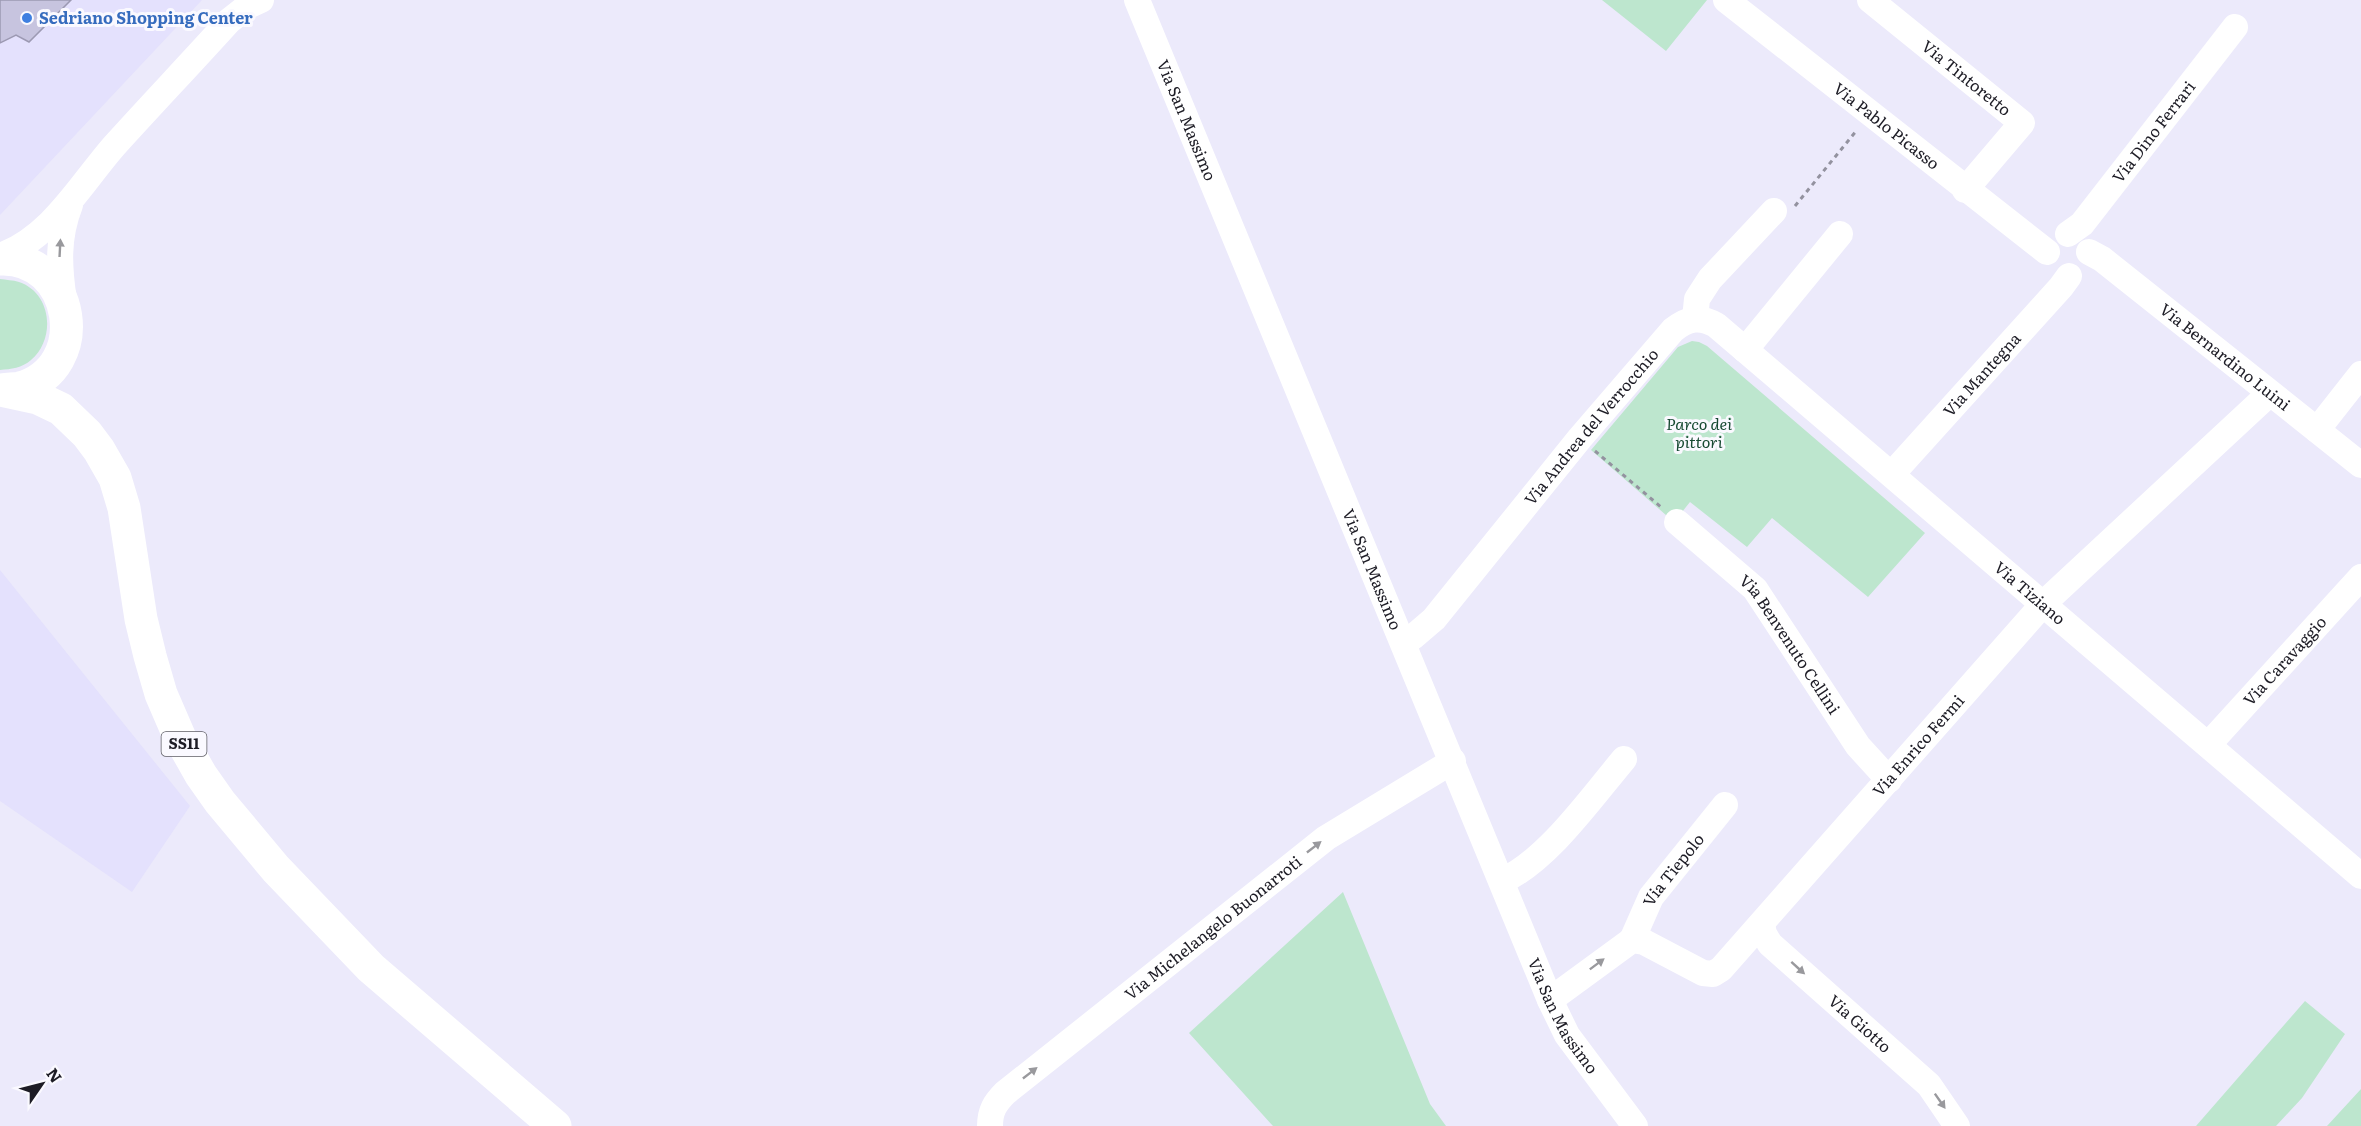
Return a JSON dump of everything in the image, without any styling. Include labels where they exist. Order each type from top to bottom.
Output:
[{"type":"main road","points":[[0,257],[23,262],[41,272],[56,286],[64,304],[68,324],[65,343],[67,378],[74,406],[87,434]]},
{"type":"main road","points":[[0,390],[20,388],[40,378],[56,363],[65,343]]},
{"type":"main road","points":[[0,390],[38,398],[61,409],[87,434]]},
{"type":"main road","name":"SS11","points":[[87,434],[115,478],[124,508],[141,619],[161,694],[180,738],[219,802],[276,869],[371,968],[555,1126]]},
{"type":"street","points":[[0,257],[18,249],[59,214],[114,146],[234,11],[261,0]]},
{"type":"street","name":"Via San Massimo","points":[[1137,0],[1404,641],[1550,1000],[1568,1035],[1635,1126]]},
{"type":"street","name":"Via Pablo Picasso","points":[[1726,0],[1965,190],[2047,252]]},
{"type":"street","name":"Via Tintoretto","points":[[1870,0],[2022,123],[1965,190]]},
{"type":"street","name":"Via Dino Ferrari","points":[[2068,234],[2082,224],[2235,27]]},
{"type":"street","points":[[64,304],[59,270],[59,242],[65,217],[75,193]]},
{"type":"street","points":[[1695,318],[1697,299],[1710,279],[1774,211]]},
{"type":"street","points":[[1745,350],[1840,234]]},
{"type":"street","points":[[2068,234],[2084,241],[2089,252],[2084,268],[2075,275],[2069,276],[2053,269],[2049,264],[2047,252],[2048,246],[2056,237],[2068,234]]},
{"type":"street","name":"Via Bernardino Luini","points":[[2089,252],[2361,465]]},
{"type":"street","name":"Via Mantegna","points":[[1892,474],[2069,276]]},
{"type":"street","name":"Via Andrea del Verrocchio","points":[[1404,641],[1413,637],[1434,619],[1580,438],[1673,330],[1683,322],[1695,318]]},
{"type":"street","name":"Via Tiziano","points":[[1695,318],[1707,319],[1716,325],[2361,876]]},
{"type":"street","points":[[2316,430],[2361,374]]},
{"type":"street","name":"Via Enrico Fermi","points":[[1632,940],[1644,942],[1703,973],[1713,974],[1722,969],[2044,603],[2269,393]]},
{"type":"street","name":"Via Benvenuto Cellini","points":[[1677,522],[1755,590],[1858,746],[1889,780]]},
{"type":"street","name":"Via Caravaggio","points":[[2208,745],[2361,577]]},
{"type":"street","points":[[1502,880],[1517,874],[1544,853],[1624,759]]},
{"type":"street","name":"Via Michelangelo Buonarroti","points":[[990,1120],[995,1102],[1005,1093],[1326,838],[1453,761]]},
{"type":"street","name":"Via Tiepolo","points":[[1632,940],[1651,897],[1725,805]]},
{"type":"street","name":"Via Giotto","points":[[1762,924],[1764,934],[1770,944],[1929,1085],[1957,1126]]},
{"type":"street","points":[[1550,1000],[1632,940]]},
{"type":"path","points":[[1774,211],[1785,218],[1869,114]]},
{"type":"path","points":[[1580,438],[1677,522]]},
{"type":"shaded area","points":[[0,0],[202,0],[0,215]]},
{"type":"shaded area","points":[[0,570],[190,806],[132,892],[0,801]]},
{"type":"green space","points":[[1602,0],[1707,0],[1666,51]]},
{"type":"green space","points":[[0,279],[19,282],[38,296],[47,317],[47,329],[39,351],[28,363],[12,369],[0,370]]},
{"type":"green space","name":"Parco dei pittori","points":[[1692,341],[1707,346],[1925,533],[1868,597],[1772,518],[1747,547],[1690,502],[1674,522],[1591,450],[1678,347]]},
{"type":"green space","points":[[1343,892],[1430,1104],[1446,1126],[1273,1126],[1189,1033]]},
{"type":"green space","points":[[2305,1001],[2345,1034],[2302,1098],[2276,1126],[2196,1126]]},
{"type":"green space","points":[[2361,1089],[2361,1126],[2327,1126]]},
{"type":"building","name":"Sedriano Shopping Center","points":[[0,0],[71,0],[29,42],[16,35],[0,43]]},
{"type":"place","name":"Sedriano Shopping Center","points":[[27,18]]}]
